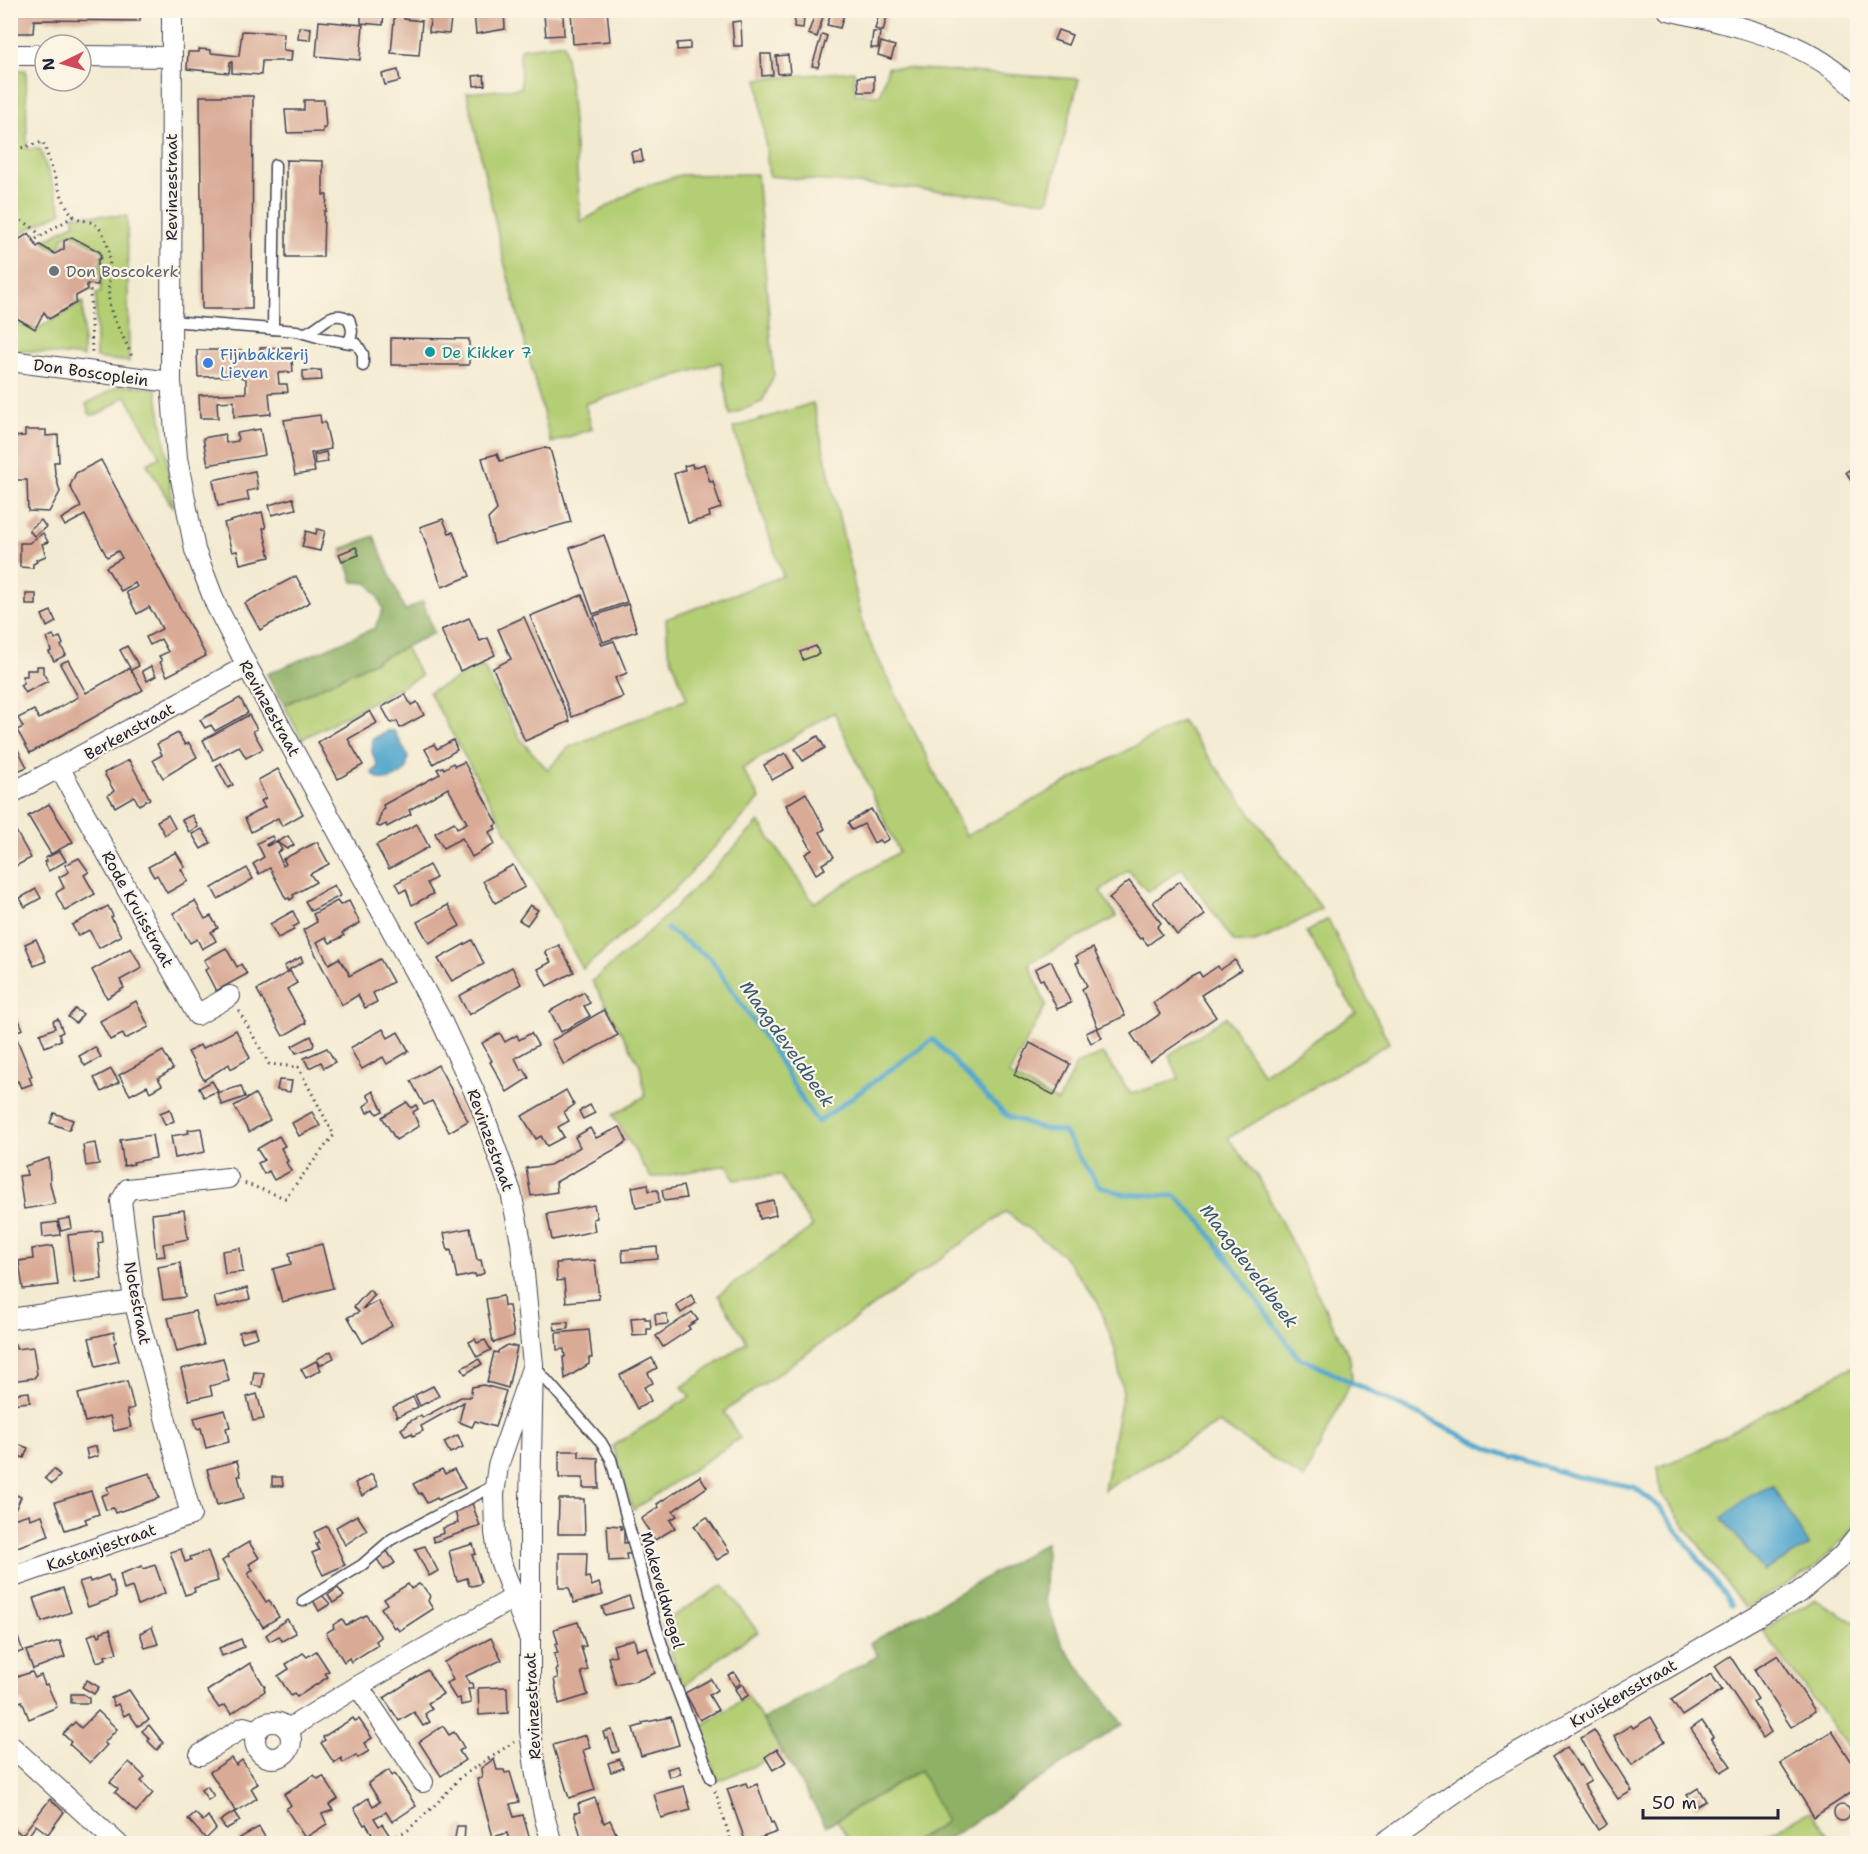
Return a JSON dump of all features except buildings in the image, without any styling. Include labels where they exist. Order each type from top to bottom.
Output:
[{"type":"street","name":"Revinzestraat","points":[[172,10],[171,382],[177,458],[195,550],[216,605],[247,666],[440,1018],[480,1104],[511,1192],[521,1242],[533,1365],[530,1731],[536,1774],[552,1844]]},
{"type":"street","points":[[1668,10],[1769,35],[1827,65],[1846,79],[1857,91]]},
{"type":"street","points":[[10,55],[33,55]]},
{"type":"street","points":[[93,56],[172,57]]},
{"type":"street","name":"Don Boscoplein","points":[[10,361],[171,382]]},
{"type":"street","name":"Berkenstraat","points":[[10,794],[247,666]]},
{"type":"street","name":"Rode Kruisstraat","points":[[60,769],[196,1015],[230,996]]},
{"type":"street","name":"Notestraat","points":[[191,1515],[134,1301],[121,1201],[128,1189],[228,1178]]},
{"type":"street","points":[[10,1319],[134,1301]]},
{"type":"street","name":"Revinzestraat","points":[[529,1637],[499,1558],[495,1533],[495,1485],[498,1466],[533,1365]]},
{"type":"street","name":"Kastanjestraat","points":[[10,1578],[191,1515]]},
{"type":"street","name":"Kruiskensstraat","points":[[1382,1844],[1483,1773],[1798,1593],[1841,1557],[1857,1536]]},
{"type":"street","points":[[288,1729],[358,1686],[515,1597]]},
{"type":"street","points":[[358,1686],[423,1782]]},
{"type":"street","points":[[269,1722],[283,1724],[288,1729],[290,1746],[283,1755],[275,1758],[268,1757],[261,1753],[257,1746],[255,1739],[257,1731],[269,1722]]},
{"type":"street","points":[[200,1755],[244,1727],[257,1731]]},
{"type":"street","points":[[10,1745],[118,1844]]},
{"type":"lane","points":[[273,329],[275,165]]},
{"type":"lane","points":[[305,333],[320,326],[334,315],[341,315],[349,319],[351,326],[353,334],[348,342]]},
{"type":"lane","points":[[170,321],[273,329],[357,344],[363,354],[363,366]]},
{"type":"lane","name":"Makeveldwegel","points":[[533,1365],[602,1442],[611,1459],[652,1613],[672,1676],[711,1778]]},
{"type":"lane","points":[[303,1601],[362,1565],[392,1539],[495,1485]]},
{"type":"path","points":[[10,152],[43,142],[66,205],[74,216],[93,222],[102,232],[110,258],[110,307],[129,346],[133,378]]},
{"type":"path","points":[[36,239],[74,216]]},
{"type":"path","points":[[10,217],[17,218],[32,227],[40,236]]},
{"type":"path","points":[[90,290],[92,372]]},
{"type":"path","points":[[228,1178],[285,1198],[334,1135],[298,1067],[269,1064],[230,996]]},
{"type":"path","points":[[381,1844],[408,1830],[462,1776],[530,1731]]},
{"type":"path","points":[[711,1778],[732,1844]]},
{"type":"green space","points":[[564,43],[570,86],[581,222],[639,188],[680,175],[757,174],[774,375],[762,402],[730,415],[721,362],[585,404],[592,429],[551,443],[503,257],[467,93],[521,88],[520,49]]},
{"type":"green space","points":[[888,67],[1079,79],[1048,201],[769,176],[758,79],[854,71],[855,94],[880,95]]},
{"type":"green space","points":[[11,70],[26,70],[27,149],[40,149],[62,212],[11,238]]},
{"type":"green space","points":[[73,215],[127,216],[129,362],[96,358],[96,294],[101,292],[100,263],[104,251],[70,233],[62,238],[62,245],[56,250],[43,242],[75,224]]},
{"type":"green space","points":[[83,302],[83,357],[11,349],[11,320],[36,330]]},
{"type":"green space","points":[[119,386],[156,389],[173,508],[147,464],[160,457],[126,396],[104,411],[90,415],[86,404]]},
{"type":"green space","points":[[813,403],[865,632],[966,836],[1182,721],[1322,909],[1252,943],[1234,942],[1182,868],[1148,892],[1128,870],[1100,891],[1117,917],[1029,963],[1046,1005],[1009,1075],[1058,1102],[1076,1064],[1103,1054],[1131,1094],[1179,1079],[1169,1055],[1226,1017],[1263,1074],[1356,1013],[1306,932],[1328,919],[1389,1043],[1228,1138],[1260,1180],[1350,1358],[1352,1379],[1304,1479],[1219,1423],[1104,1490],[1123,1392],[1115,1349],[1098,1302],[1062,1254],[1006,1212],[724,1412],[740,1438],[633,1510],[613,1446],[690,1397],[682,1387],[747,1342],[718,1295],[812,1227],[780,1175],[734,1180],[728,1165],[651,1178],[613,1115],[645,1096],[640,1065],[592,981],[657,924],[759,822],[814,903],[899,852],[834,712],[742,769],[760,799],[673,891],[583,969],[429,692],[483,666],[521,740],[548,770],[569,747],[687,699],[668,649],[666,619],[783,576],[733,428]]},
{"type":"green space","points":[[374,536],[405,611],[423,601],[434,633],[284,705],[267,674],[375,628],[383,609],[368,583],[353,582],[342,549]]},
{"type":"green space","points":[[405,647],[421,676],[302,739],[284,705]]},
{"type":"green space","points":[[1857,1364],[1857,1522],[1844,1539],[1812,1570],[1745,1608],[1661,1493],[1658,1467],[1686,1456]]},
{"type":"green space","points":[[1046,1543],[1045,1599],[1062,1645],[1123,1724],[942,1843],[911,1843],[946,1822],[920,1770],[826,1826],[763,1719],[878,1656],[870,1643]]},
{"type":"green space","points":[[723,1585],[758,1632],[723,1655],[682,1687],[662,1623]]},
{"type":"green space","points":[[1815,1600],[1857,1624],[1857,1759],[1762,1630]]},
{"type":"green space","points":[[748,1696],[783,1754],[717,1781],[698,1728]]},
{"type":"green space","points":[[920,1770],[946,1822],[911,1843],[852,1844],[837,1820]]},
{"type":"green space","points":[[1810,1811],[1835,1843],[1768,1843],[1763,1837]]},
{"type":"water","points":[[387,731],[394,731],[408,756],[406,770],[398,776],[385,780],[372,773],[378,766],[372,752],[373,739]]},
{"type":"water","points":[[1773,1486],[1809,1546],[1764,1571],[1722,1518],[1750,1495]]},
{"type":"waterway","name":"Maagdeveldbeek","points":[[667,929],[711,959],[818,1122],[933,1039],[1007,1116],[1039,1128],[1064,1132],[1098,1185],[1123,1194],[1176,1196],[1202,1223],[1297,1356],[1494,1451],[1574,1476],[1634,1487],[1661,1508],[1732,1605]]},
{"type":"place","name":"Don Boscokerk","points":[[54,271]]},
{"type":"place","name":"De Kikker 7","points":[[430,352]]},
{"type":"place","name":"Fijnbakkerij Lieven","points":[[208,363]]}]
